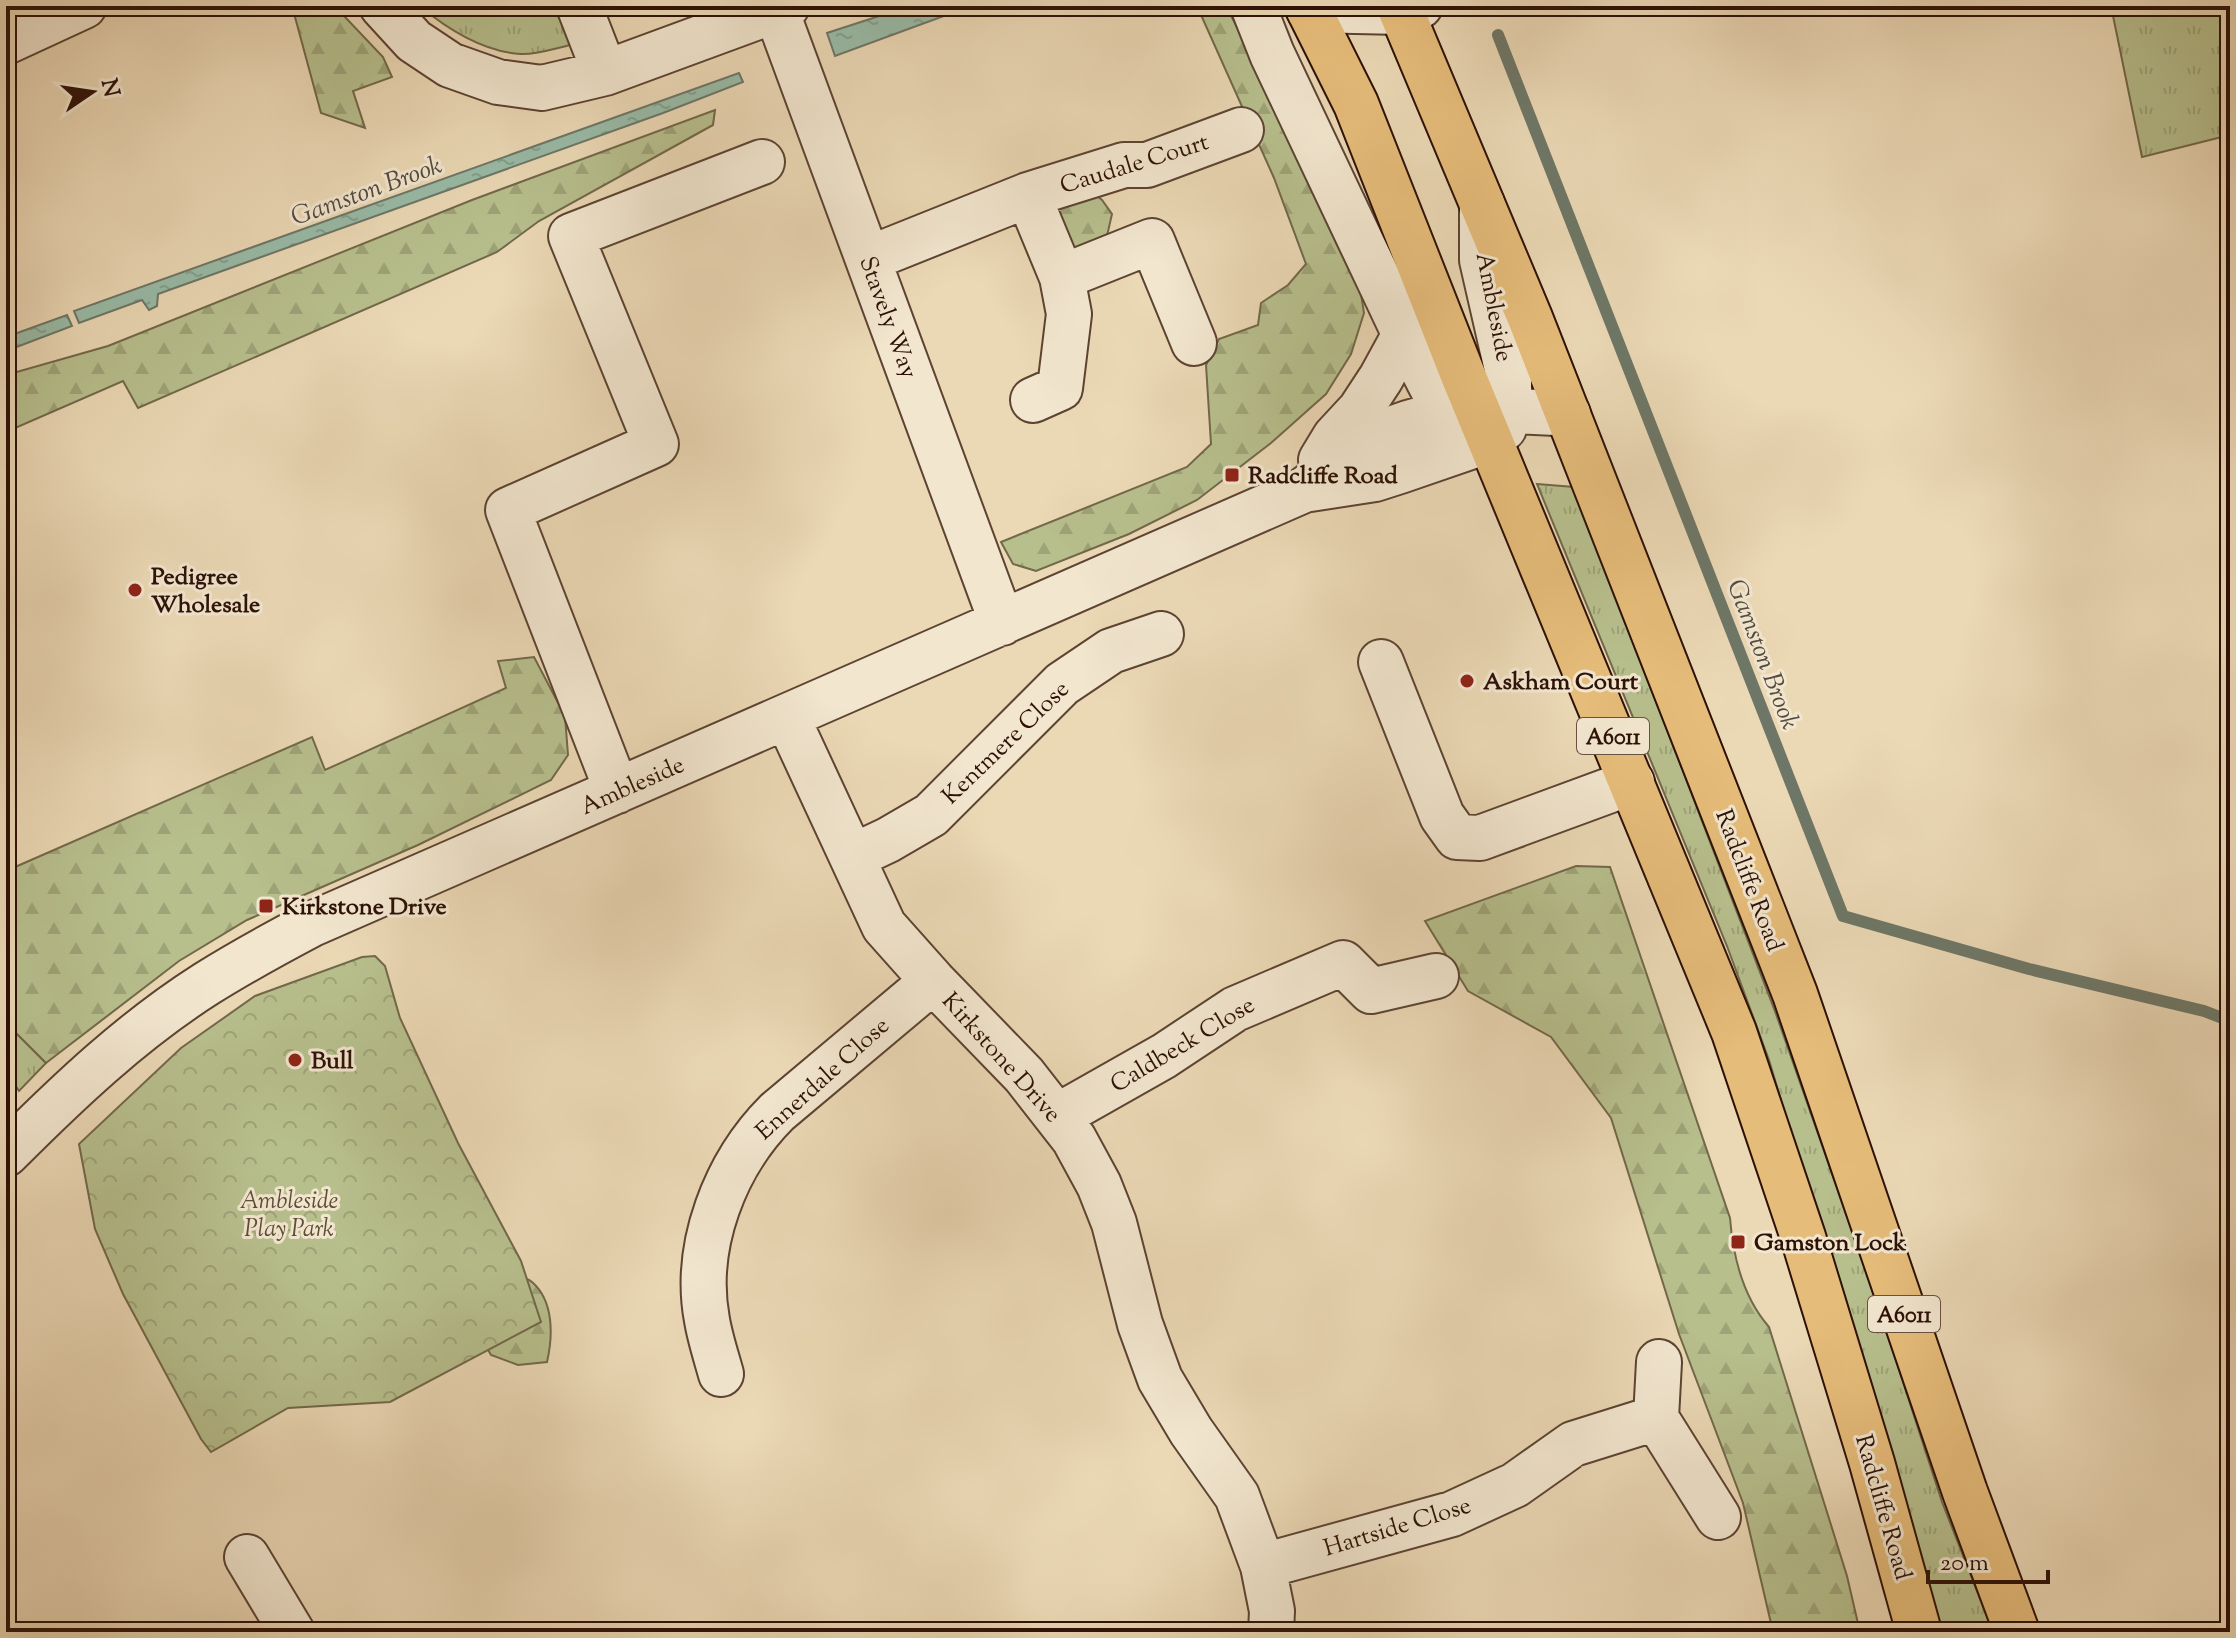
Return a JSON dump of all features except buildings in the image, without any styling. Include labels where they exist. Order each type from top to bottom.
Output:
[{"type":"highway","name":"Radcliffe Road","points":[[1310,7],[1356,104],[1481,419],[1739,1047],[1803,1237],[1872,1463],[1919,1632]]},
{"type":"highway","name":"Radcliffe Road","points":[[1407,8],[1795,994],[1965,1492],[2017,1632]]},
{"type":"street","points":[[6,42],[84,6]]},
{"type":"street","name":"Stavely Way","points":[[382,6],[414,41],[450,65],[486,79],[542,88],[605,73],[781,8],[805,88],[1002,623]]},
{"type":"street","points":[[579,6],[605,73]]},
{"type":"street","name":"Radcliffe Road","points":[[1253,6],[1272,54],[1405,335],[1481,419]]},
{"type":"street","points":[[1310,7],[1407,8]]},
{"type":"street","name":"Caudale Court","points":[[868,259],[1028,195],[1124,165],[1147,165],[1241,130]]},
{"type":"street","points":[[617,791],[508,510],[656,444],[571,236],[762,162]]},
{"type":"street","name":"Caudale Court","points":[[1028,195],[1062,277],[1069,314],[1060,388],[1033,400]]},
{"type":"street","name":"Ambleside","points":[[6,1154],[73,1089],[138,1034],[204,985],[312,924],[1304,490],[1375,479],[1481,419],[1509,378],[1482,260],[1482,204]]},
{"type":"street","points":[[1062,277],[1152,241],[1194,343]]},
{"type":"street","points":[[1304,490],[1335,437],[1360,410],[1381,378],[1430,290]]},
{"type":"street","name":"Ambleside","points":[[1481,419],[1568,414]]},
{"type":"street","name":"Kentmere Close","points":[[852,857],[931,815],[1062,684],[1111,651],[1161,634]]},
{"type":"street","points":[[1381,662],[1442,816],[1457,837],[1480,838],[1632,782]]},
{"type":"street","name":"Kirkstone Drive","points":[[787,717],[884,926],[1024,1075],[1058,1116],[1099,1185],[1114,1223],[1140,1324],[1160,1379],[1191,1431],[1237,1496],[1263,1566],[1272,1611],[1271,1632]]},
{"type":"street","name":"Caldbeck Close","points":[[1058,1116],[1164,1056],[1235,1009],[1343,963],[1371,991],[1436,976]]},
{"type":"street","name":"Ennerdale Close","points":[[721,1374],[707,1319],[704,1286],[707,1250],[726,1186],[741,1156],[758,1131],[777,1112],[933,981]]},
{"type":"street","points":[[1659,1362],[1656,1418],[1718,1517]]},
{"type":"street","name":"Hartside Close","points":[[1263,1566],[1452,1514],[1515,1485],[1573,1444],[1656,1418]]},
{"type":"street","points":[[247,1557],[292,1632]]},
{"type":"green space","points":[[292,6],[339,6],[344,16],[383,57],[392,77],[353,91],[365,128],[321,113]]},
{"type":"green space","points":[[420,6],[556,6],[571,45],[527,54],[493,49],[454,31]]},
{"type":"green space","points":[[1197,6],[1226,6],[1338,222],[1358,274],[1364,313],[1351,354],[1326,394],[1271,443],[1197,500],[1129,534],[1036,571],[1013,564],[1001,542],[1187,467],[1211,444],[1206,365],[1219,339],[1258,325],[1261,303],[1288,285],[1306,264],[1274,178]]},
{"type":"green space","points":[[2111,6],[2219,6],[2230,46],[2230,135],[2142,157]]},
{"type":"green space","points":[[715,110],[713,125],[539,221],[497,252],[138,408],[123,381],[6,432],[6,375],[108,346],[472,200]]},
{"type":"green space","points":[[1085,186],[1102,200],[1112,214],[1107,236],[1060,256],[1044,204]]},
{"type":"green space","points":[[1537,484],[1574,487],[1776,1014],[1877,1302],[1942,1502],[1993,1632],[1942,1632],[1892,1458],[1769,1060],[1727,946]]},
{"type":"green space","points":[[534,657],[565,716],[568,755],[551,780],[418,845],[247,920],[179,961],[46,1063],[6,1023],[6,871],[312,737],[325,770],[506,688],[498,661]]},
{"type":"green space","points":[[1576,866],[1610,867],[1730,1218],[1741,1276],[1752,1303],[1769,1327],[1847,1576],[1860,1632],[1773,1632],[1743,1503],[1679,1334],[1611,1118],[1551,1037],[1468,991],[1425,921]]},
{"type":"green space","name":"Ambleside Play Park","points":[[375,956],[385,966],[400,1018],[458,1143],[521,1261],[541,1322],[390,1402],[288,1408],[211,1452],[201,1439],[123,1294],[95,1229],[79,1144],[181,1048],[255,996],[362,957]]},
{"type":"green space","points":[[6,1023],[46,1063],[19,1091],[6,1071]]},
{"type":"green space","points":[[507,1272],[532,1282],[544,1299],[551,1330],[547,1362],[518,1365],[491,1355],[476,1329]]},
{"type":"water","points":[[910,6],[971,6],[835,56],[827,33]]},
{"type":"water","points":[[739,73],[743,82],[663,113],[158,294],[157,306],[149,310],[142,300],[79,323],[74,311]]},
{"type":"water","points":[[67,315],[72,326],[6,351],[6,337]]},
{"type":"waterway","name":"Gamston Brook","points":[[1498,35],[1843,916],[2029,969],[2204,1011],[2230,1021]]},
{"type":"place","name":"Radcliffe Road","points":[[1232,475]]},
{"type":"place","name":"Pedigree Wholesale","points":[[135,590]]},
{"type":"place","name":"Askham Court","points":[[1467,681]]},
{"type":"place","name":"Kirkstone Drive","points":[[266,906]]},
{"type":"place","name":"Bull","points":[[295,1060]]},
{"type":"place","name":"Gamston Lock","points":[[1738,1242]]}]
